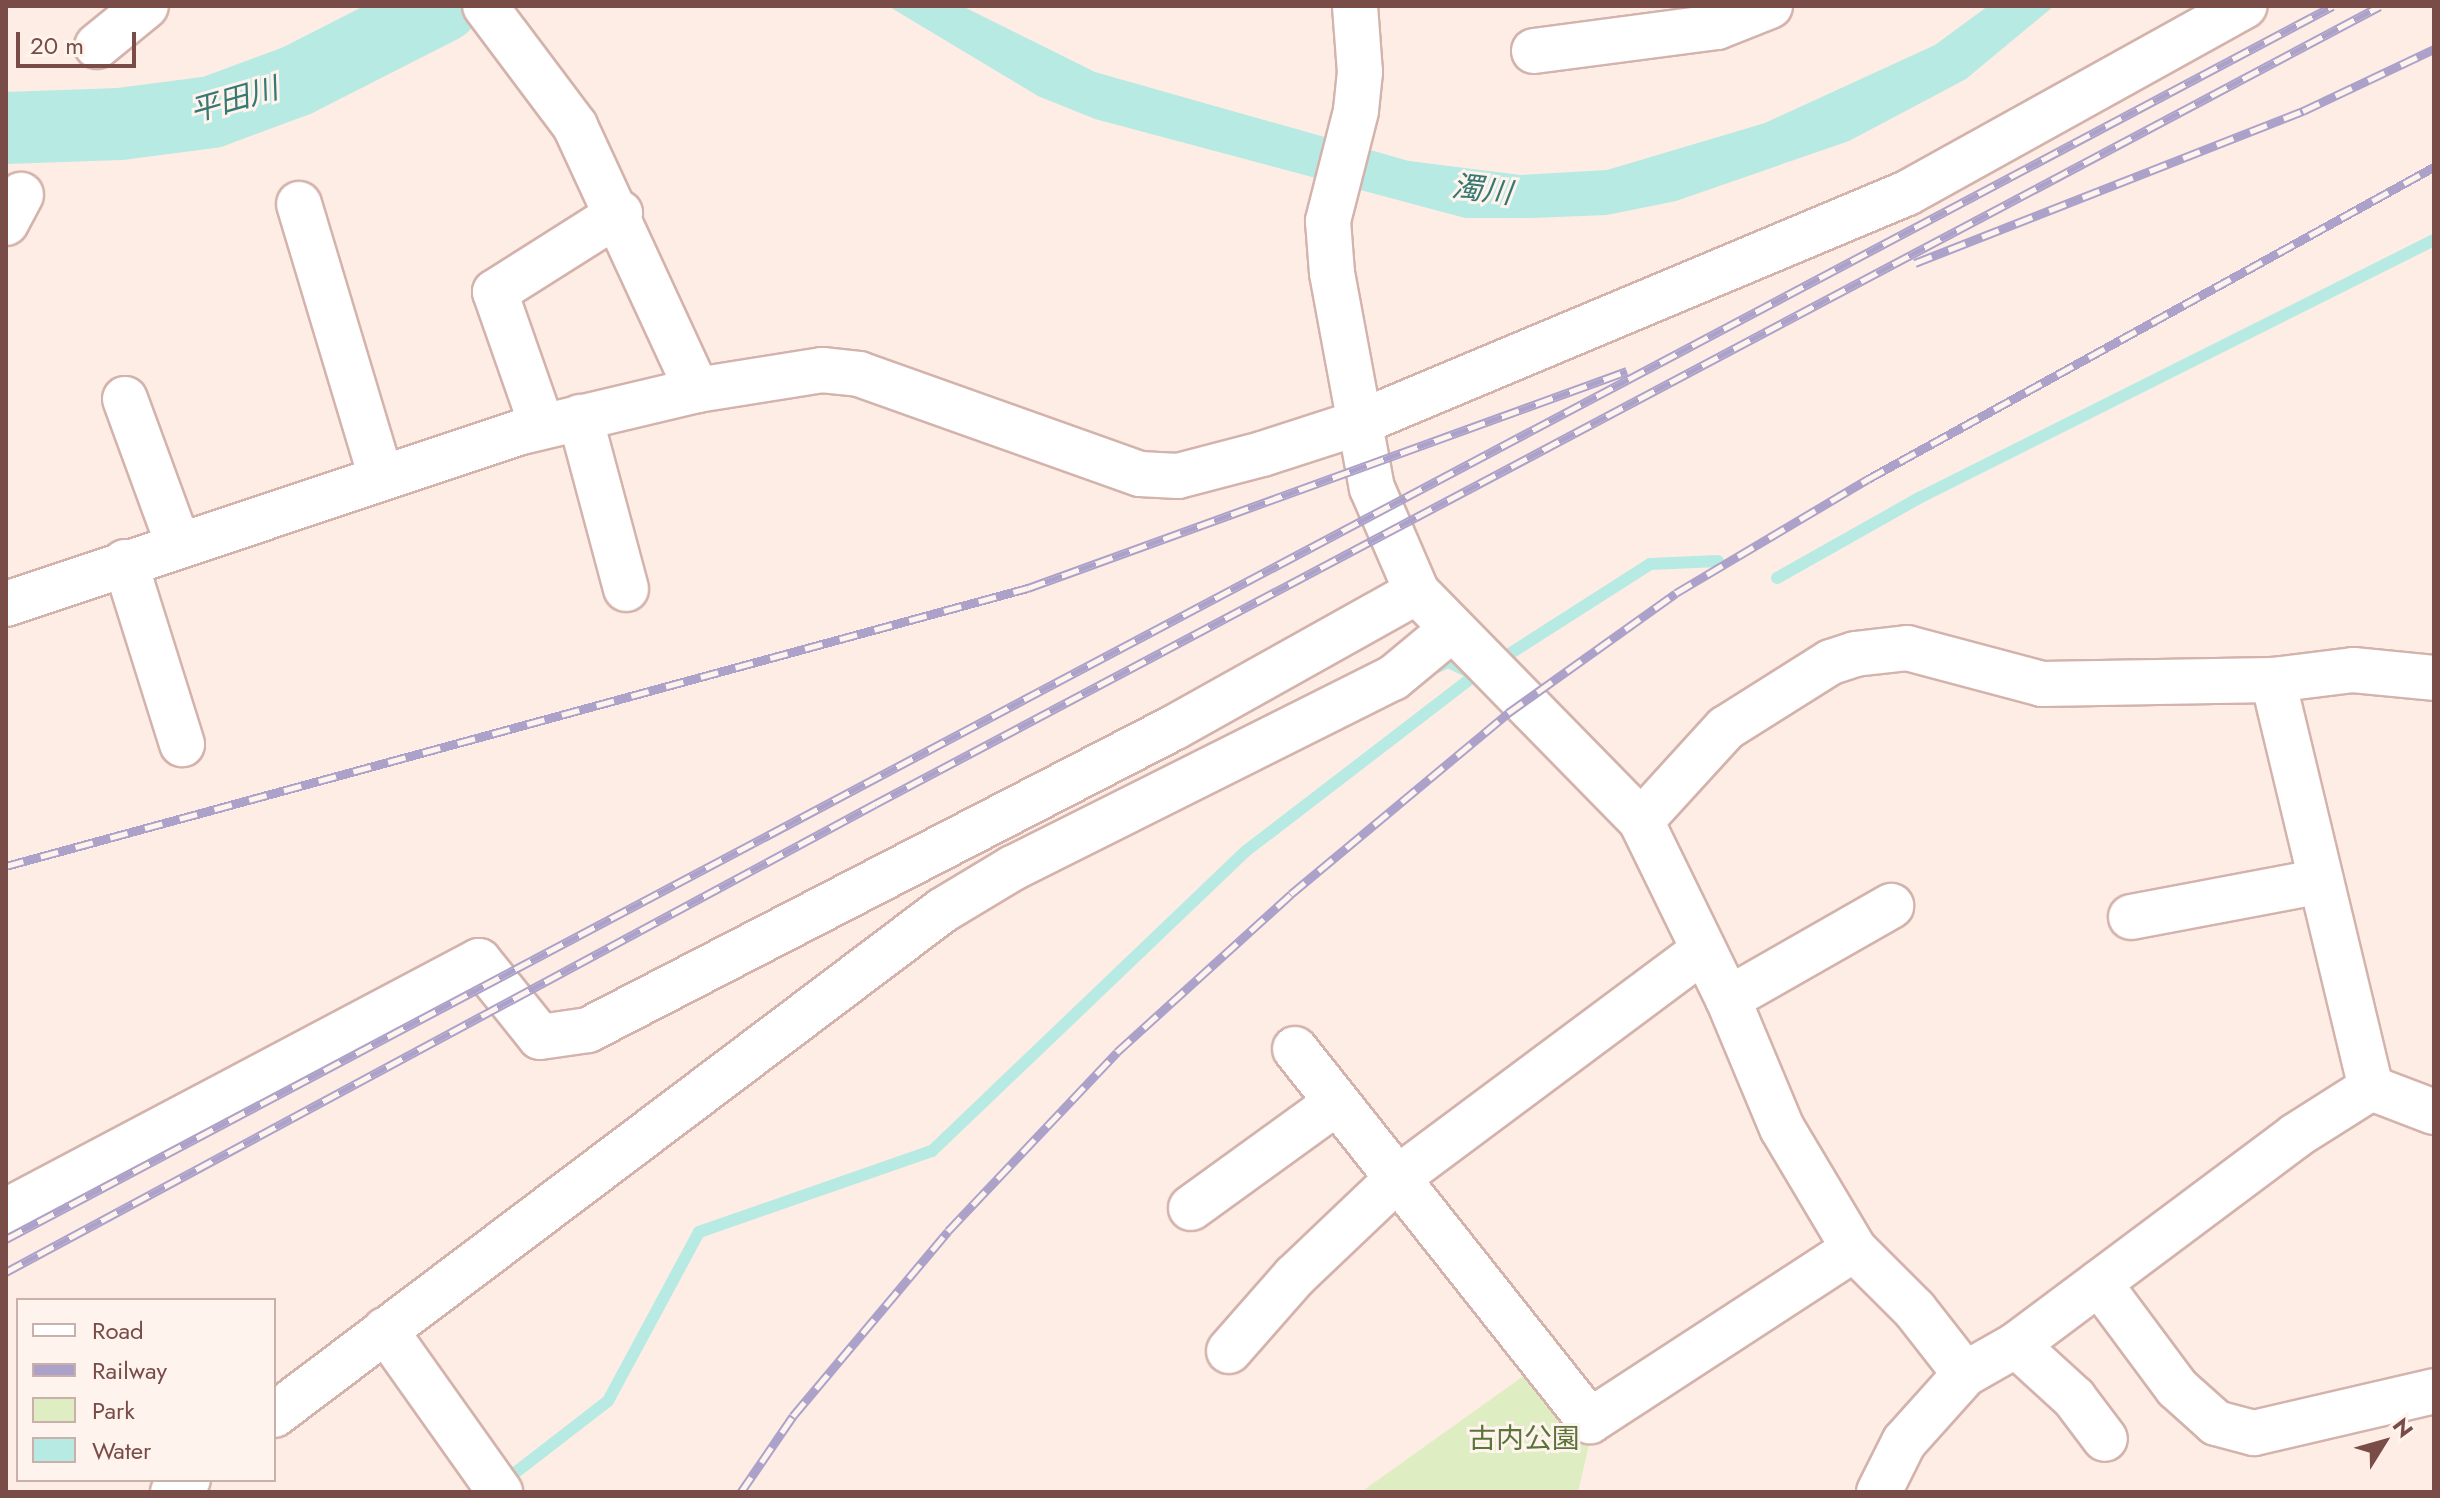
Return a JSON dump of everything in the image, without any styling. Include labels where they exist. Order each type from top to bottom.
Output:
[{"type":"street","points":[[97,46],[146,6]]},
{"type":"street","points":[[1355,6],[1360,72],[1356,111],[1328,221],[1332,273],[1372,488],[1417,592],[1641,821],[1701,952],[1728,999],[1782,1128],[1854,1249],[1915,1310],[1965,1374]]},
{"type":"street","points":[[1534,51],[1717,27],[1770,6]]},
{"type":"street","points":[[9,599],[561,422],[697,390],[822,370],[859,374],[1140,474],[1178,476],[1361,422],[1907,193],[2245,6]]},
{"type":"street","points":[[496,20],[575,126],[620,213],[697,390]]},
{"type":"street","points":[[299,204],[381,478]]},
{"type":"street","points":[[620,213],[495,292],[561,422],[626,589]]},
{"type":"street","points":[[125,399],[178,544]]},
{"type":"street","points":[[125,562],[182,744]]},
{"type":"street","points":[[6,1211],[479,961],[540,1037],[588,1030],[1175,727],[1417,592]]},
{"type":"street","points":[[276,1413],[943,910],[1013,868],[1393,678],[1452,629]]},
{"type":"street","points":[[1641,821],[1726,728],[1831,662],[1855,654],[1907,648],[2042,684],[2273,680],[2353,670],[2434,678]]},
{"type":"street","points":[[2273,680],[2371,1088]]},
{"type":"street","points":[[2131,917],[2321,881]]},
{"type":"street","points":[[1728,999],[1891,906]]},
{"type":"street","points":[[1229,1351],[1295,1276],[1399,1177],[1701,952]]},
{"type":"street","points":[[1295,1049],[1590,1421],[1854,1249]]},
{"type":"street","points":[[2371,1088],[2434,1112]]},
{"type":"street","points":[[1879,1492],[1904,1442],[1965,1374],[2016,1345],[2295,1136],[2371,1088]]},
{"type":"street","points":[[1191,1208],[1336,1103]]},
{"type":"street","points":[[2099,1283],[2177,1388],[2216,1423],[2254,1433],[2434,1391]]},
{"type":"street","points":[[385,1330],[500,1492]]},
{"type":"street","points":[[2016,1345],[2074,1398],[2105,1439]]},
{"type":"green space","name":"古内公園","points":[[1536,1367],[1587,1431],[1589,1445],[1578,1492],[1361,1492]]},
{"type":"water","name":"濁川","points":[[888,6],[962,6],[1095,72],[1409,161],[1521,175],[1607,170],[1765,123],[1935,45],[1988,6],[2054,6],[1966,79],[1849,141],[1676,201],[1607,215],[1465,218],[1095,119],[1038,96]]},
{"type":"waterway","name":"平田川","points":[[6,128],[120,124],[212,112],[296,81],[443,6]]},
{"type":"waterway","points":[[1777,578],[1921,497],[2434,240]]},
{"type":"waterway","points":[[1500,660],[1650,564],[1718,561]]},
{"type":"waterway","points":[[507,1479],[608,1401],[699,1232],[932,1151],[1246,851],[1475,675],[1448,662],[1431,670]]},
{"type":"railway","points":[[6,1239],[2333,6]]},
{"type":"railway","points":[[6,1272],[875,804],[2380,6]]},
{"type":"railway","points":[[1915,263],[2303,111],[2434,49]]},
{"type":"railway","points":[[741,1492],[793,1416],[948,1231],[1117,1052],[1291,894],[1508,713],[1676,593],[1868,479],[2434,167]]},
{"type":"railway","points":[[6,866],[1028,588],[1627,371]]}]
